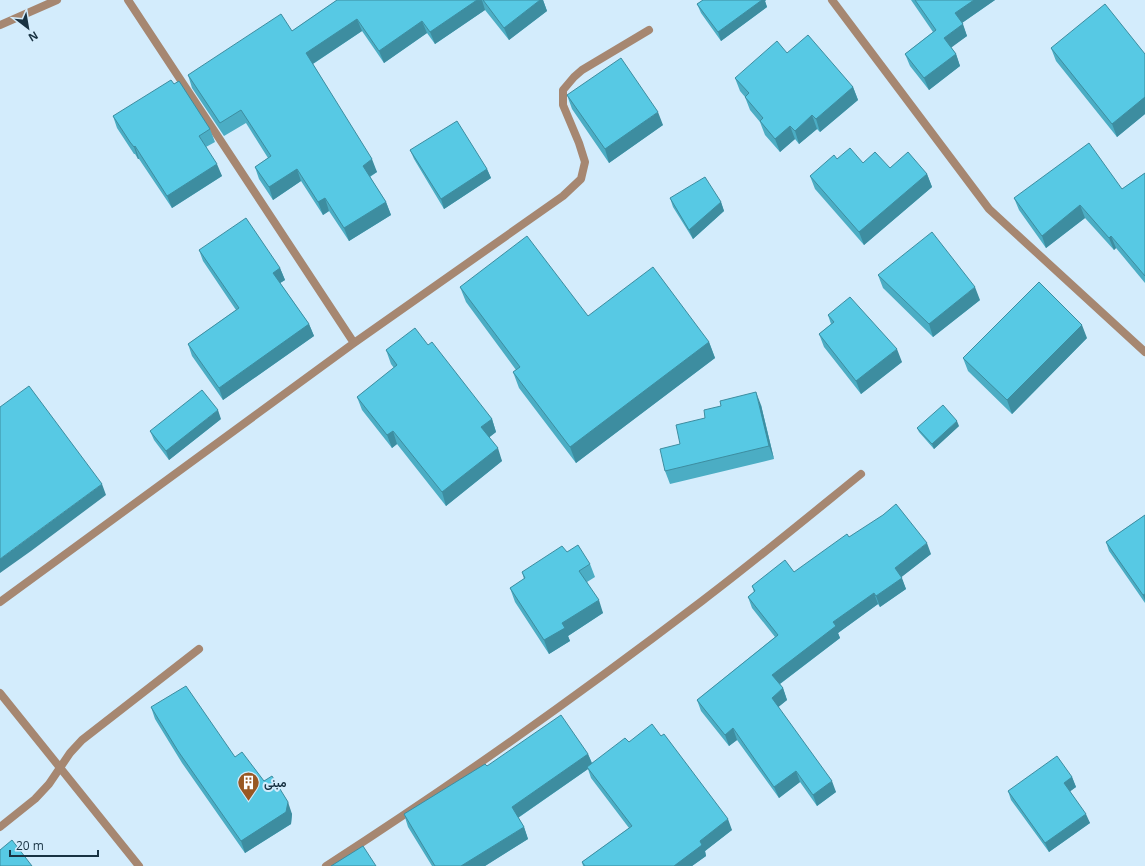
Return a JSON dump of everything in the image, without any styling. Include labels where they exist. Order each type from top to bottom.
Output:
[{"type":"street","points":[[0,25],[57,0]]},
{"type":"street","points":[[128,0],[354,343]]},
{"type":"street","points":[[832,0],[988,209],[1145,352]]},
{"type":"street","points":[[0,602],[354,343],[563,196],[581,179],[585,162],[579,143],[563,105],[563,90],[582,70],[649,30]]},
{"type":"street","points":[[326,866],[373,836],[546,716],[702,600],[861,474]]},
{"type":"street","points":[[0,827],[35,799],[49,784],[70,753],[82,740],[199,649]]},
{"type":"street","points":[[0,693],[140,866]]},
{"type":"building","points":[[337,0],[477,0],[430,32],[422,21],[379,51],[357,19],[306,53],[372,159],[363,166],[386,202],[344,228],[325,198],[318,202],[297,169],[269,187],[255,167],[271,156],[241,110],[220,123],[188,75],[281,14],[292,31]]},
{"type":"building","points":[[483,0],[540,0],[504,28]]},
{"type":"building","points":[[703,0],[762,0],[718,32],[697,4]]},
{"type":"building","points":[[915,0],[974,0],[955,13],[963,24],[944,38],[956,54],[924,78],[905,54],[936,30]]},
{"type":"building","points":[[1105,4],[1145,54],[1145,97],[1112,124],[1051,48]]},
{"type":"building","points":[[808,35],[853,87],[816,119],[812,115],[795,131],[790,126],[775,139],[760,121],[763,118],[745,97],[749,93],[735,78],[777,41],[787,53]]},
{"type":"building","points":[[621,58],[658,112],[605,149],[567,95]]},
{"type":"building","points":[[171,80],[174,84],[179,81],[210,129],[199,136],[217,164],[167,196],[135,146],[134,147],[130,142],[113,116]]},
{"type":"building","points":[[457,121],[487,169],[441,199],[410,150]]},
{"type":"building","points":[[1089,143],[1122,189],[1145,173],[1145,276],[1111,236],[1109,238],[1080,205],[1042,236],[1014,198]]},
{"type":"building","points":[[850,148],[863,163],[875,152],[890,168],[908,152],[927,174],[859,232],[810,176],[834,155],[837,159]]},
{"type":"building","points":[[705,177],[721,202],[689,230],[670,198]]},
{"type":"building","points":[[246,218],[280,268],[273,273],[309,324],[219,388],[188,344],[239,308],[199,250]]},
{"type":"building","points":[[932,232],[975,287],[929,324],[878,275]]},
{"type":"building","points":[[527,236],[588,316],[653,267],[709,342],[570,447],[513,372],[520,367],[460,287]]},
{"type":"building","points":[[1039,282],[1082,325],[1007,400],[963,358]]},
{"type":"building","points":[[850,297],[897,349],[856,381],[819,334],[834,322],[828,315]]},
{"type":"building","points":[[415,328],[428,345],[432,342],[492,419],[481,427],[498,448],[442,492],[393,431],[387,435],[357,397],[397,365],[386,350]]},
{"type":"building","points":[[29,386],[102,484],[0,559],[0,407]]},
{"type":"building","points":[[202,390],[218,410],[166,451],[150,431]]},
{"type":"building","points":[[756,392],[769,446],[665,471],[660,449],[680,444],[676,425],[705,418],[704,410],[721,406],[720,401]]},
{"type":"building","points":[[943,405],[957,421],[932,444],[917,428]]},
{"type":"building","points":[[896,504],[927,543],[895,568],[902,578],[876,596],[874,593],[833,622],[836,626],[772,675],[783,688],[772,698],[832,781],[813,795],[796,771],[774,787],[733,728],[725,735],[697,700],[778,635],[748,597],[755,591],[752,586],[785,560],[794,572],[847,534],[849,537],[883,515]]},
{"type":"building","points":[[1145,515],[1145,594],[1143,595],[1106,542]]},
{"type":"building","points":[[578,545],[590,564],[579,571],[599,600],[562,623],[565,628],[544,640],[510,588],[525,578],[522,572],[562,546],[567,552]]},
{"type":"building","points":[[186,686],[235,757],[242,752],[264,781],[272,776],[288,802],[286,812],[241,841],[178,751],[151,707]]},
{"type":"building","points":[[561,715],[588,754],[512,807],[524,827],[461,866],[435,866],[404,814],[485,764],[487,766]]},
{"type":"building","points":[[652,724],[661,736],[664,734],[728,819],[700,841],[702,845],[674,866],[585,866],[582,862],[632,826],[587,767],[625,738],[629,742]]},
{"type":"building","points":[[1057,756],[1072,777],[1064,783],[1086,814],[1045,843],[1008,791]]},
{"type":"building","points":[[12,840],[32,866],[0,866],[0,850]]},
{"type":"building","points":[[363,846],[376,866],[331,866]]},
{"type":"place","name":"مبنى","points":[[248,802]]}]
